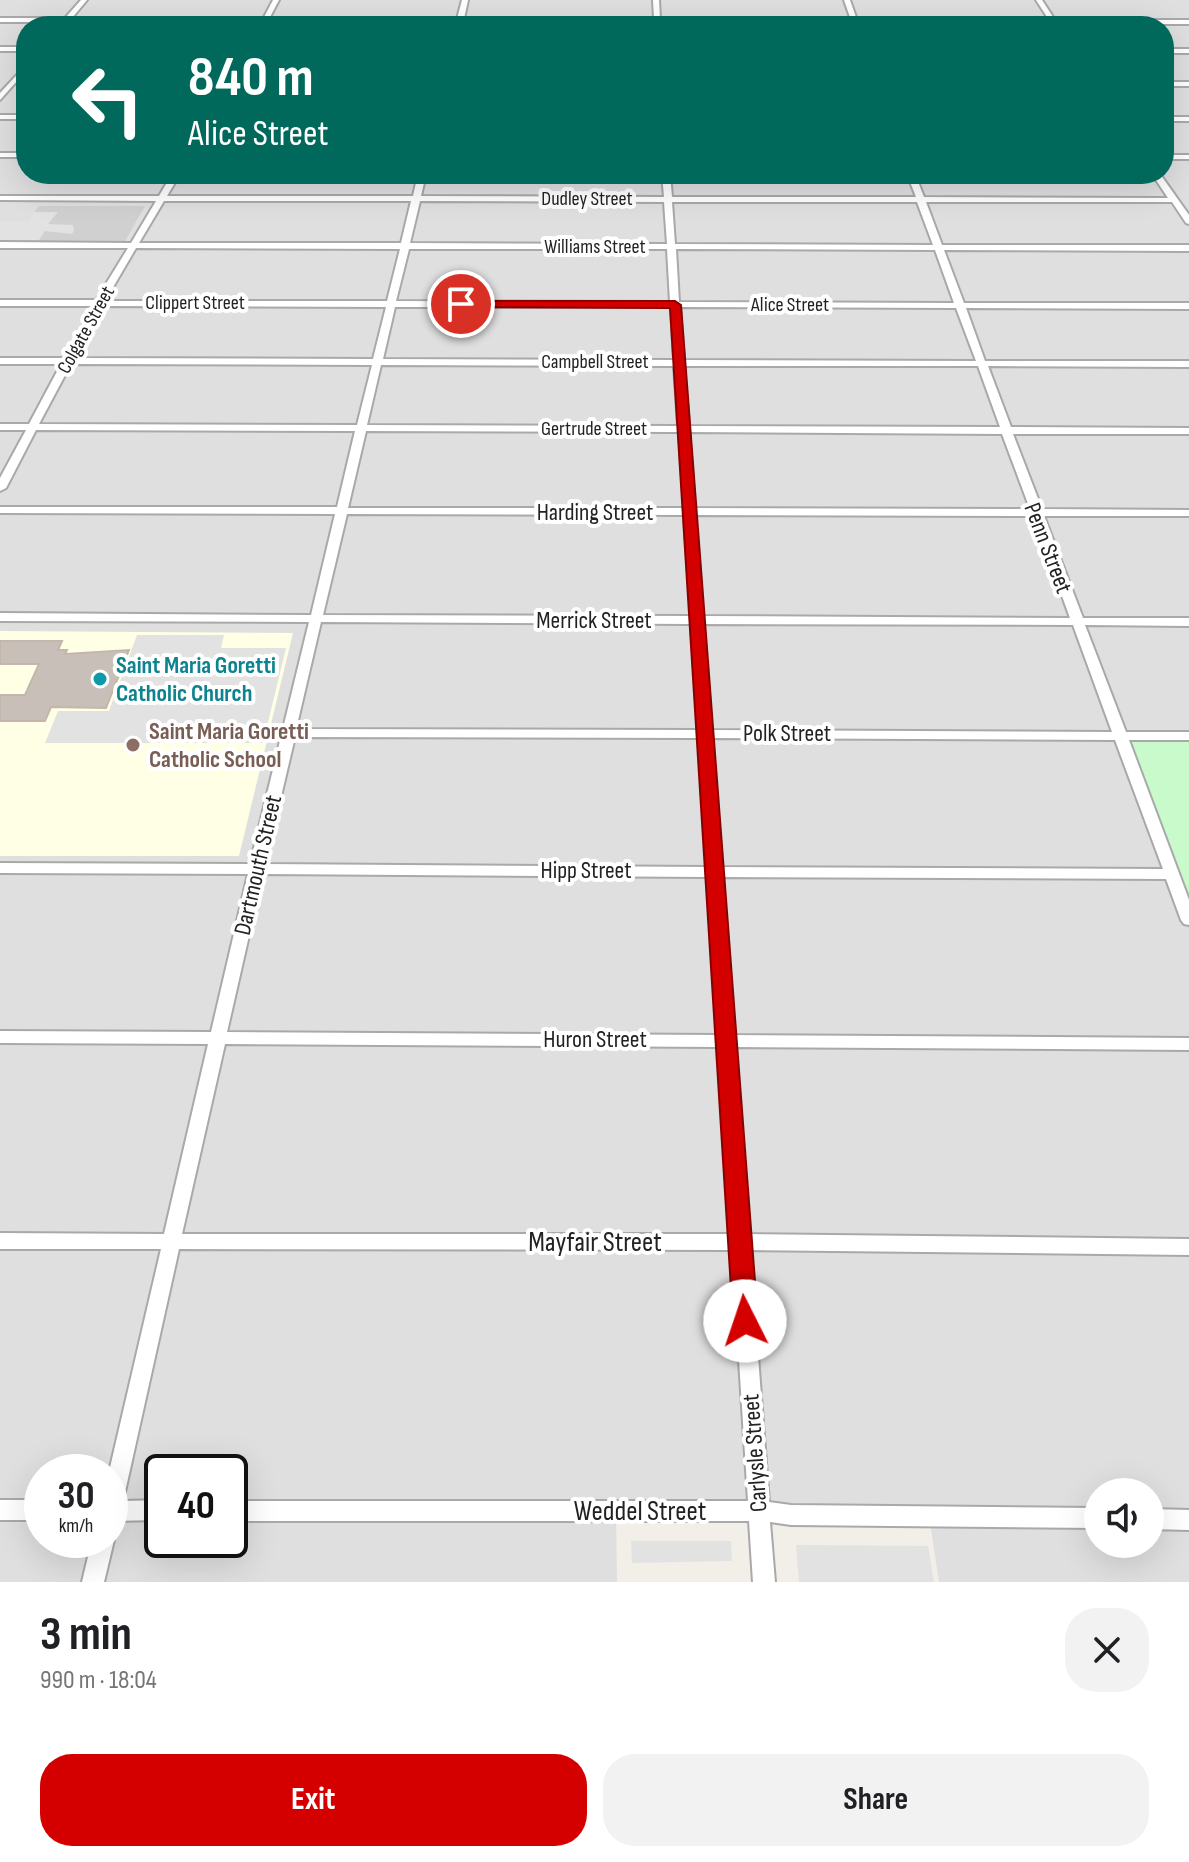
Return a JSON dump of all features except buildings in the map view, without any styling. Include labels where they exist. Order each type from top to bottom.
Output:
[{"type":"street","points":[[70,16],[84,0]]},
{"type":"street","points":[[0,98],[16,80]]},
{"type":"street","points":[[0,82],[14,82]]},
{"type":"street","name":"Colgate Street","points":[[0,488],[99,303],[170,184]]},
{"type":"street","name":"Dartmouth Street","points":[[123,1454],[256,869],[420,184]]},
{"type":"street","name":"Carlysle Street","points":[[667,184],[764,1582]]},
{"type":"street","name":"Penn Street","points":[[915,184],[957,305],[1189,920]]},
{"type":"street","points":[[1163,184],[1189,221]]},
{"type":"street","name":"Dudley Street","points":[[0,198],[1174,200]]},
{"type":"street","name":"Williams Street","points":[[0,245],[1189,248]]},
{"type":"street","name":"Clippert Street","points":[[0,303],[390,304]]},
{"type":"street","name":"Alice Street","points":[[390,304],[1189,306]]},
{"type":"street","name":"Campbell Street","points":[[0,361],[1189,364]]},
{"type":"street","name":"Gertrude Street","points":[[0,427],[1189,431]]},
{"type":"street","name":"Harding Street","points":[[0,510],[1189,513]]},
{"type":"street","name":"Merrick Street","points":[[0,617],[1189,622]]},
{"type":"street","name":"Polk Street","points":[[289,733],[1189,736]]},
{"type":"street","name":"Hipp Street","points":[[0,868],[1171,874]]},
{"type":"street","name":"Huron Street","points":[[0,1037],[1189,1044]]},
{"type":"street","name":"Mayfair Street","points":[[0,1241],[739,1242],[1189,1247]]},
{"type":"street","points":[[0,1510],[24,1510]]},
{"type":"street","name":"Weddel Street","points":[[248,1511],[759,1511],[791,1515],[1084,1518]]},
{"type":"street","points":[[1164,1519],[1189,1520]]},
{"type":"street","points":[[93,1582],[99,1558]]},
{"type":"shaded area","points":[[0,0],[1189,0],[1189,1582],[939,1582],[929,1516],[616,1511],[617,1582],[0,1582]]},
{"type":"shaded area","points":[[39,206],[145,206],[125,241],[0,241],[0,221],[28,221]]},
{"type":"shaded area","points":[[34,212],[58,212],[48,224],[73,225],[74,231],[72,234],[45,231],[39,240],[0,241],[0,221],[28,221]]},
{"type":"shaded area","name":"Saint Maria Goretti Catholic School","points":[[0,631],[293,633],[239,856],[0,856]]},
{"type":"shaded area","points":[[137,635],[224,635],[221,648],[286,648],[263,743],[45,743],[58,711],[109,711]]},
{"type":"shaded area","points":[[631,1541],[731,1541],[732,1561],[632,1563]]},
{"type":"shaded area","points":[[796,1545],[928,1546],[934,1582],[799,1582]]},
{"type":"green space","points":[[1130,742],[1189,742],[1189,895]]},
{"type":"place","name":"Saint Maria Goretti Catholic Church","points":[[100,679]]},
{"type":"place","name":"Saint Maria Goretti Catholic School","points":[[133,745]]},
{"type":"route","points":[[461,304],[675,305],[745,1321]]}]
